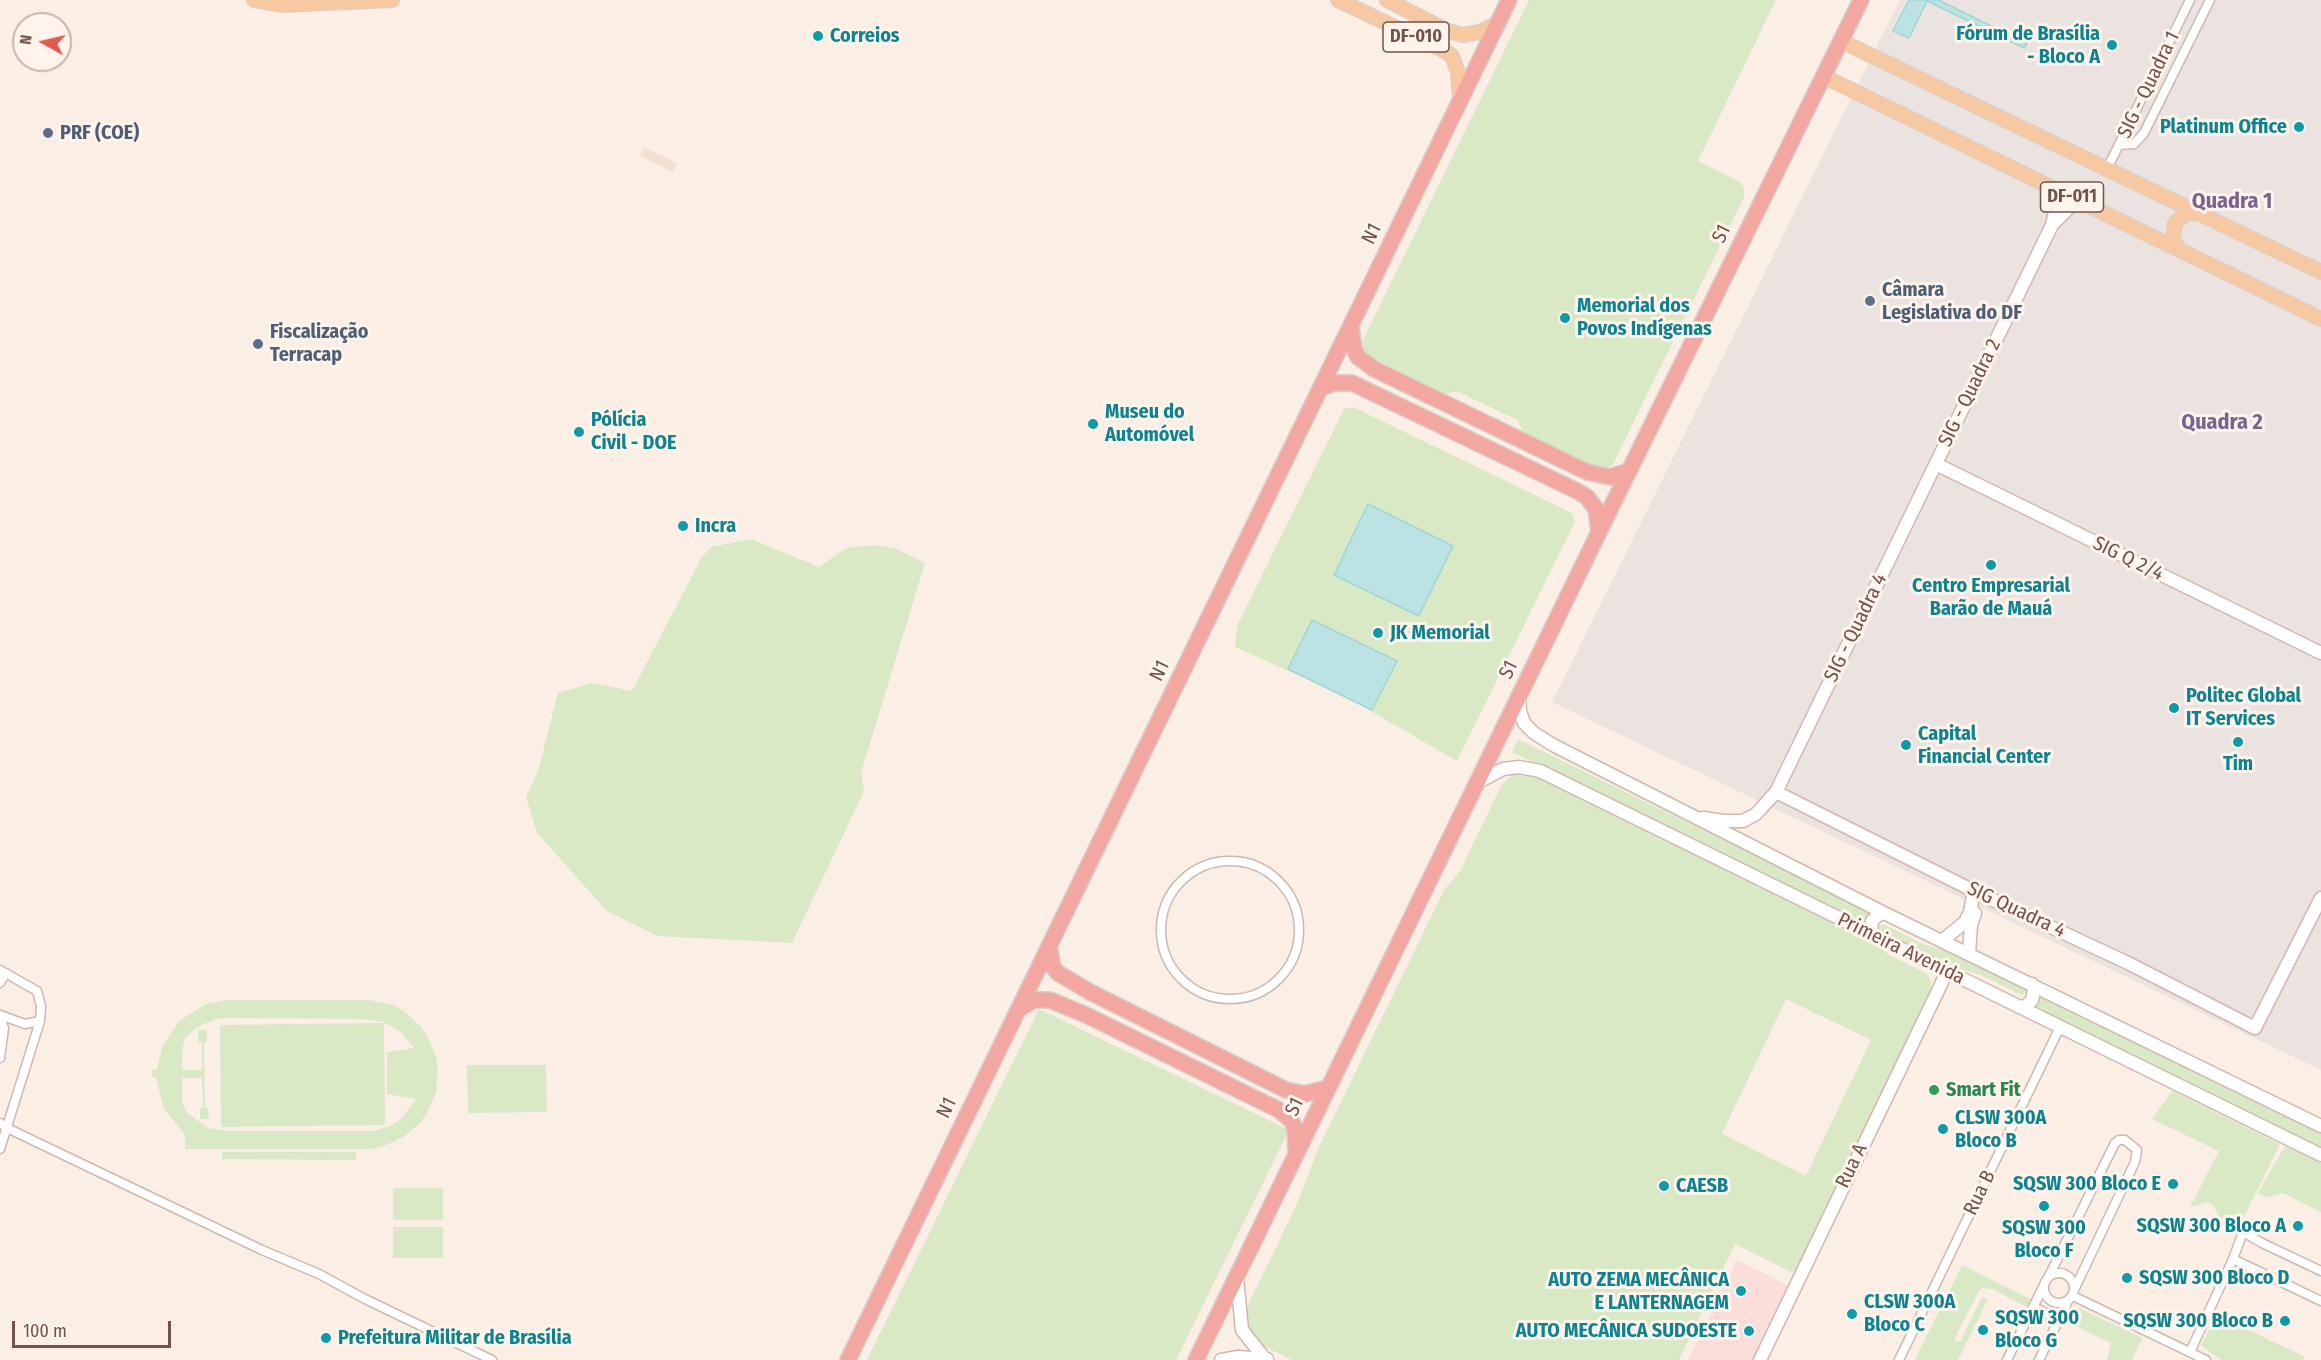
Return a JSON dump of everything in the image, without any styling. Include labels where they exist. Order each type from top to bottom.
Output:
[{"type":"highway","name":"N1","points":[[848,1360],[1509,0]]},
{"type":"highway","name":"S1","points":[[1196,1360],[1861,0]]},
{"type":"highway","points":[[1352,326],[1354,349],[1358,357],[1374,369],[1587,472],[1610,477],[1629,471]]},
{"type":"highway","points":[[1321,388],[1334,383],[1352,383],[1577,491],[1587,497],[1596,508],[1599,532]]},
{"type":"highway","points":[[1049,946],[1053,968],[1090,992],[1286,1090],[1305,1094],[1328,1088]]},
{"type":"highway","points":[[1019,1009],[1034,1000],[1050,1000],[1080,1012],[1279,1110],[1291,1120],[1295,1128],[1296,1153]]},
{"type":"main road","points":[[254,0],[283,5],[392,0]]},
{"type":"main road","name":"DF-010","points":[[1338,0],[1441,49],[1452,57],[1458,72],[1460,100]]},
{"type":"main road","name":"DF-010","points":[[1387,0],[1448,31],[1462,35],[1480,32],[1498,23]]},
{"type":"main road","name":"DF-011","points":[[1841,41],[2321,272]]},
{"type":"main road","name":"DF-011","points":[[1823,76],[2321,319]]},
{"type":"main road","points":[[2180,250],[2173,239],[2175,224],[2186,214],[2199,213]]},
{"type":"street","name":"SIG - Quadra 1","points":[[2108,170],[2190,0]]},
{"type":"street","points":[[2119,145],[2134,144],[2144,134],[2210,0]]},
{"type":"street","name":"SIG - Quadra 2","points":[[1936,464],[2052,225],[2060,191]]},
{"type":"street","name":"SIG - Quadra 2","points":[[2052,225],[2077,199]]},
{"type":"street","name":"SIG Q 2/4","points":[[1936,464],[2321,653]]},
{"type":"street","name":"SIG - Quadra 4","points":[[1690,816],[1743,821],[1756,814],[1776,792],[1936,464]]},
{"type":"street","name":"Primeira Avenida","points":[[1519,696],[1524,723],[1543,740],[1884,913],[2321,1126]]},
{"type":"street","name":"Primeira Avenida","points":[[1477,783],[1503,769],[1519,767],[1540,771],[2321,1155]]},
{"type":"street","name":"SIG Quadra 4","points":[[1776,792],[1979,894],[2128,963],[2255,1028],[2321,898]]},
{"type":"street","points":[[1211,862],[1251,863],[1269,872],[1284,886],[1294,903],[1299,923],[1298,943],[1290,965],[1275,983],[1254,995],[1232,1000],[1208,996],[1188,986],[1172,968],[1162,947],[1160,923],[1166,901],[1178,884],[1193,870],[1211,862]]},
{"type":"street","points":[[1969,953],[1971,925],[1979,894]]},
{"type":"street","points":[[1943,940],[1965,922],[1979,894]]},
{"type":"street","points":[[1976,910],[2006,906]]},
{"type":"street","points":[[1873,935],[1872,921],[1884,913]]},
{"type":"street","points":[[0,983],[3,972],[37,991],[41,1006],[40,1021],[3,1126],[0,1149]]},
{"type":"street","name":"Rua A","points":[[1760,1360],[1947,972]]},
{"type":"street","points":[[2019,1007],[2026,1006],[2032,1000],[2034,990],[2032,984]]},
{"type":"street","points":[[0,1016],[25,1024],[40,1021]]},
{"type":"street","points":[[0,1016],[4,1028],[0,1058]]},
{"type":"street","name":"Rua B","points":[[1899,1360],[2060,1027]]},
{"type":"street","points":[[3,1126],[262,1250],[319,1274],[364,1299],[492,1360]]},
{"type":"street","points":[[2007,1360],[2115,1143],[2125,1140],[2136,1150],[2135,1162],[2039,1360]]},
{"type":"street","points":[[2190,1352],[2243,1232],[2321,1271]]},
{"type":"street","points":[[2233,1259],[2321,1301]]},
{"type":"street","points":[[2061,1273],[2068,1276],[2073,1281],[2072,1295],[2061,1304],[2054,1303],[2044,1292],[2046,1281],[2054,1274],[2061,1273]]},
{"type":"street","points":[[1237,1278],[1242,1330],[1267,1359]]},
{"type":"street","points":[[2072,1295],[2206,1360]]},
{"type":"street","points":[[2034,1307],[2059,1320]]},
{"type":"street","points":[[1221,1360],[1238,1357],[1267,1359]]},
{"type":"shaded area","points":[[1900,0],[2321,0],[2321,1070],[1552,702]]},
{"type":"shaded area","points":[[644,147],[677,163],[673,172],[640,156]]},
{"type":"shaded area","points":[[1737,1260],[1788,1285],[1752,1360],[1688,1360]]},
{"type":"green space","points":[[1529,0],[1776,0],[1698,161],[1738,181],[1744,187],[1744,197],[1613,464],[1607,469],[1599,468],[1522,431],[1518,420],[1456,391],[1446,395],[1367,356],[1363,350],[1362,342]]},
{"type":"green space","points":[[1353,407],[1572,513],[1575,522],[1457,761],[1343,695],[1235,647],[1237,626],[1344,409]]},
{"type":"green space","points":[[751,539],[819,567],[846,548],[873,545],[894,548],[925,563],[861,773],[864,791],[792,943],[658,936],[607,911],[537,833],[526,797],[538,771],[558,693],[593,683],[632,691],[702,557],[711,547]]},
{"type":"green space","points":[[1518,739],[1870,912],[1864,924],[1512,752]]},
{"type":"green space","points":[[1523,773],[1535,776],[1869,939],[1889,955],[1926,973],[1931,981],[1931,990],[1795,1271],[1791,1272],[1735,1244],[1679,1360],[1292,1360],[1253,1341],[1247,1334],[1245,1311],[1297,1204],[1319,1147],[1444,890],[1460,871],[1502,784],[1512,775]],"holes":[[[1786,999],[1871,1040],[1806,1176],[1722,1134]]]},
{"type":"green space","points":[[1883,924],[1923,944],[1954,953],[2026,988],[2026,993],[2022,995],[1981,975],[1950,966],[1879,931],[1878,927]]},
{"type":"green space","points":[[2041,996],[2321,1132],[2321,1148],[2035,1008]]},
{"type":"green space","points":[[226,1000],[370,1000],[403,1010],[427,1035],[436,1057],[438,1068],[436,1092],[427,1113],[420,1123],[402,1138],[370,1149],[185,1149],[185,1134],[164,1109],[156,1078],[152,1077],[152,1070],[157,1070],[162,1047],[179,1021],[206,1004]],"holes":[[[226,1018],[363,1019],[383,1022],[400,1031],[414,1048],[387,1052],[387,1094],[416,1099],[401,1119],[392,1125],[374,1131],[227,1131],[208,1128],[186,1112],[182,1100],[182,1078],[202,1078],[203,1107],[200,1108],[200,1119],[209,1119],[208,1108],[205,1107],[204,1042],[207,1042],[207,1030],[198,1030],[198,1042],[202,1042],[202,1070],[182,1070],[185,1038],[197,1027],[216,1019]]]},
{"type":"green space","points":[[1039,1009],[1289,1130],[1176,1360],[867,1360]]},
{"type":"green space","points":[[384,1023],[385,1125],[221,1127],[220,1025]]},
{"type":"green space","points":[[467,1065],[546,1065],[547,1112],[468,1113]]},
{"type":"green space","points":[[2172,1091],[2280,1144],[2238,1229],[2218,1216],[2214,1206],[2207,1202],[2190,1207],[2219,1151],[2152,1119]]},
{"type":"green space","points":[[2285,1146],[2321,1163],[2321,1212],[2283,1193],[2269,1197],[2257,1194]]},
{"type":"green space","points":[[222,1152],[356,1152],[356,1160],[222,1159]]},
{"type":"green space","points":[[393,1188],[443,1188],[443,1220],[393,1220]]},
{"type":"green space","points":[[393,1227],[443,1227],[443,1258],[393,1258]]},
{"type":"green space","points":[[1962,1265],[2032,1300],[2029,1308],[1992,1289],[1983,1288],[1979,1291],[1954,1340],[1960,1342],[1982,1297],[1988,1299],[1958,1360],[1915,1360]]},
{"type":"green space","points":[[2074,1308],[2079,1308],[2142,1338],[2132,1360],[2107,1360],[2111,1343],[2067,1322]]},
{"type":"green space","points":[[2217,1315],[2305,1357],[2303,1360],[2221,1360],[2201,1345]]},
{"type":"water","points":[[1909,0],[1939,0],[2027,44],[2024,48],[1927,1],[1909,38],[1893,31]]},
{"type":"water","points":[[1368,504],[1453,546],[1419,616],[1334,575]]},
{"type":"water","points":[[1312,620],[1397,661],[1372,710],[1288,669]]},
{"type":"place","name":"Correios","points":[[818,36]]},
{"type":"place","name":"Fórum de Brasília - Bloco A","points":[[2112,45]]},
{"type":"place","name":"Platinum Office","points":[[2299,127]]},
{"type":"place","name":"PRF (COE)","points":[[48,133]]},
{"type":"place","name":"Câmara Legislativa do DF","points":[[1870,301]]},
{"type":"place","name":"Memorial dos Povos Indígenas","points":[[1565,318]]},
{"type":"place","name":"Fiscalização Terracap","points":[[258,344]]},
{"type":"place","name":"Museu do Automóvel","points":[[1093,424]]},
{"type":"place","name":"Pólícia Civil - DOE","points":[[579,432]]},
{"type":"place","name":"Incra","points":[[683,526]]},
{"type":"place","name":"Centro Empresarial Barão de Mauá","points":[[1991,565]]},
{"type":"place","name":"JK Memorial","points":[[1378,633]]},
{"type":"place","name":"Politec Global IT Services","points":[[2174,708]]},
{"type":"place","name":"Tim","points":[[2238,742]]},
{"type":"place","name":"Capital Financial Center","points":[[1906,745]]},
{"type":"place","name":"Smart Fit","points":[[1934,1090]]},
{"type":"place","name":"CLSW 300A Bloco B","points":[[1943,1129]]},
{"type":"place","name":"SQSW 300 Bloco E","points":[[2173,1184]]},
{"type":"place","name":"CAESB","points":[[1664,1186]]},
{"type":"place","name":"SQSW 300 Bloco F","points":[[2044,1206]]},
{"type":"place","name":"SQSW 300 Bloco A","points":[[2298,1226]]},
{"type":"place","name":"SQSW 300 Bloco D","points":[[2127,1278]]},
{"type":"place","name":"AUTO ZEMA MECÂNICA E LANTERNAGEM","points":[[1741,1291]]},
{"type":"place","name":"CLSW 300A Bloco C","points":[[1852,1314]]},
{"type":"place","name":"SQSW 300 Bloco B","points":[[2285,1321]]},
{"type":"place","name":"SQSW 300 Bloco G","points":[[1983,1330]]},
{"type":"place","name":"AUTO MECÂNICA SUDOESTE","points":[[1749,1331]]},
{"type":"place","name":"Prefeitura Militar de Brasília","points":[[326,1338]]},
{"type":"district","name":"Quadra 1","points":[[2232,202]]},
{"type":"district","name":"Quadra 2","points":[[2222,423]]}]
